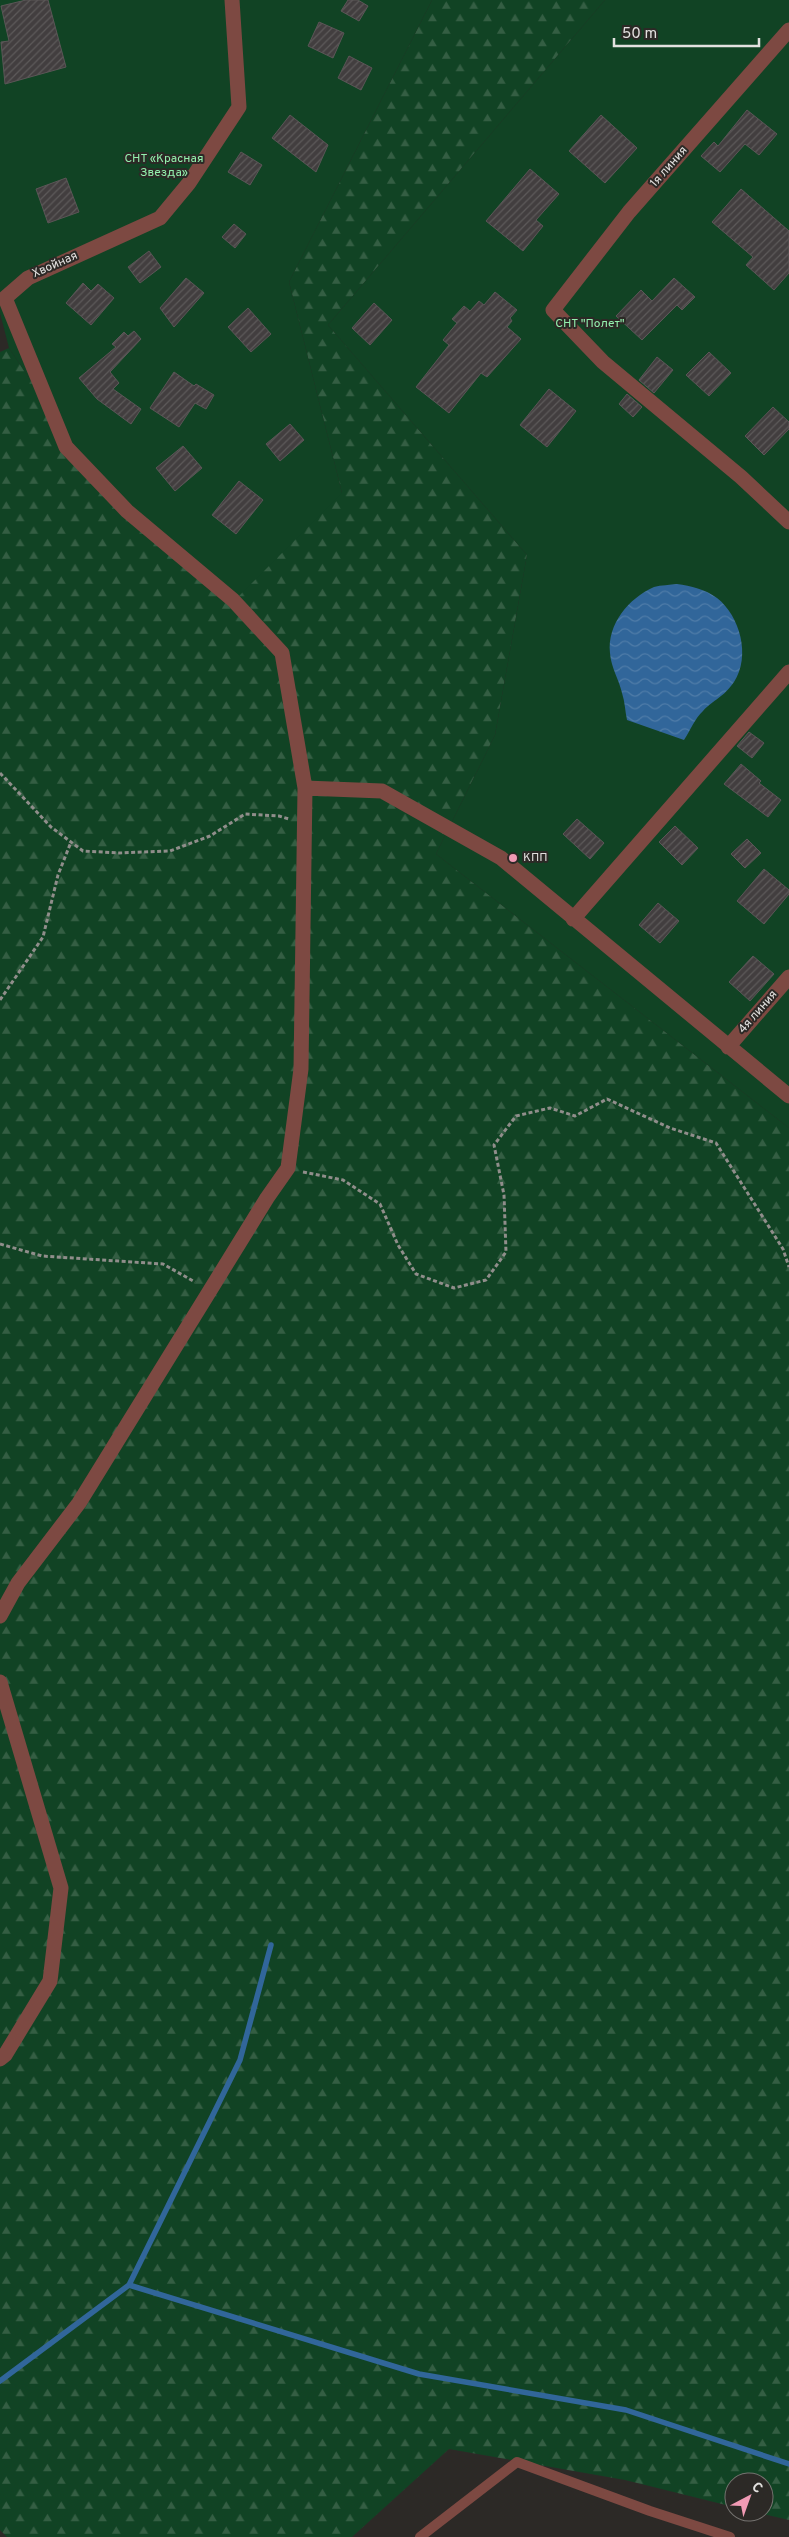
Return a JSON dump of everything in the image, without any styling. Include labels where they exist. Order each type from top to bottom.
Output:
[{"type":"street","name":"Хвойная","points":[[232,0],[239,107],[189,183],[160,218],[28,278],[5,298],[66,447],[127,511],[233,600],[282,652],[305,788]]},
{"type":"street","name":"1я линия","points":[[789,30],[629,212],[553,310],[603,362],[741,477],[789,522]]},
{"type":"street","points":[[574,919],[789,672]]},
{"type":"street","points":[[0,1616],[18,1583],[79,1503],[210,1290],[288,1168],[301,1069],[305,788],[382,791],[501,858],[789,1096]]},
{"type":"street","name":"4я линия","points":[[728,1047],[789,978]]},
{"type":"street","points":[[0,1682],[61,1888],[50,1982],[5,2055],[0,2059]]},
{"type":"lane","points":[[420,2537],[517,2462],[650,2511],[730,2537]]},
{"type":"path","points":[[0,774],[51,827],[83,851],[119,853],[170,851],[210,836],[245,814],[279,816],[304,824]]},
{"type":"path","points":[[0,1000],[43,937],[58,875],[71,842]]},
{"type":"path","points":[[288,1168],[343,1180],[380,1204],[398,1245],[416,1274],[454,1288],[486,1280],[506,1252],[504,1195],[494,1145],[516,1116],[550,1108],[575,1116],[607,1099],[670,1128],[716,1143],[783,1249],[789,1268]]},
{"type":"path","points":[[0,1244],[42,1256],[163,1264],[210,1290]]},
{"type":"green space","name":"СНТ «Красная Звезда»","points":[[0,0],[432,0],[289,282],[342,493],[229,606],[111,500],[9,348],[0,313]]},
{"type":"green space","points":[[432,0],[605,0],[328,325],[527,555],[495,735],[436,854],[789,1128],[789,2520],[774,2516],[774,2472],[724,2472],[724,2505],[625,2480],[449,2449],[352,2537],[7,2537],[0,2530],[0,352],[9,348],[111,500],[342,493],[289,282]]},
{"type":"green space","name":"СНТ \"Полет\"","points":[[605,0],[789,0],[789,1128],[436,854],[495,735],[527,555],[328,325]]},
{"type":"water","points":[[677,584],[708,592],[725,606],[737,626],[742,649],[742,660],[734,682],[726,692],[700,714],[684,740],[627,720],[623,696],[610,653],[612,632],[616,622],[628,605],[654,587]]},
{"type":"building","points":[[26,0],[48,0],[66,67],[5,84],[1,42],[9,41],[1,6]]},
{"type":"building","points":[[348,0],[358,0],[368,6],[359,21],[341,11]]},
{"type":"building","points":[[319,22],[344,33],[333,58],[308,46]]},
{"type":"building","points":[[349,56],[372,68],[361,90],[338,78]]},
{"type":"building","points":[[747,110],[777,134],[759,155],[745,144],[720,172],[701,156],[714,142],[718,146]]},
{"type":"building","points":[[290,115],[328,145],[316,172],[272,138]]},
{"type":"building","points":[[601,115],[637,148],[605,183],[569,151]]},
{"type":"building","points":[[241,152],[262,165],[250,185],[228,172]]},
{"type":"building","points":[[530,169],[559,194],[536,220],[543,226],[523,251],[486,221]]},
{"type":"building","points":[[66,178],[79,212],[48,223],[36,189]]},
{"type":"building","points":[[741,189],[789,231],[789,273],[774,290],[746,265],[753,257],[712,222]]},
{"type":"building","points":[[234,224],[246,234],[235,248],[222,237]]},
{"type":"building","points":[[149,251],[161,267],[140,283],[128,267]]},
{"type":"building","points":[[186,278],[204,293],[174,327],[160,308]]},
{"type":"building","points":[[674,278],[695,297],[682,310],[677,305],[642,340],[616,316],[641,290],[652,301]]},
{"type":"building","points":[[83,283],[91,291],[98,284],[114,298],[91,325],[66,303]]},
{"type":"building","points":[[495,292],[517,310],[510,318],[512,321],[507,327],[521,339],[487,377],[481,373],[449,413],[416,387],[449,345],[443,340],[457,323],[452,319],[464,306],[470,311],[479,301],[484,305]]},
{"type":"building","points":[[374,303],[392,320],[370,345],[352,328]]},
{"type":"building","points":[[248,308],[271,334],[251,352],[228,327]]},
{"type":"building","points":[[134,331],[141,339],[110,372],[119,383],[113,389],[141,409],[131,424],[97,399],[79,378],[116,347],[112,344],[124,332],[128,336]]},
{"type":"building","points":[[709,352],[731,373],[709,396],[686,375]]},
{"type":"building","points":[[657,357],[673,370],[654,393],[639,380]]},
{"type":"building","points":[[174,372],[194,386],[196,384],[214,395],[206,409],[195,403],[179,427],[150,408]]},
{"type":"building","points":[[549,389],[576,411],[547,447],[520,425]]},
{"type":"building","points":[[627,394],[642,407],[633,417],[619,404]]},
{"type":"building","points":[[773,407],[789,422],[789,429],[764,455],[745,436]]},
{"type":"building","points":[[290,424],[304,440],[280,461],[266,444]]},
{"type":"building","points":[[183,446],[202,468],[175,491],[156,468]]},
{"type":"building","points":[[239,481],[263,500],[236,534],[212,515]]},
{"type":"building","points":[[749,732],[764,743],[752,758],[737,746]]},
{"type":"building","points":[[741,764],[761,781],[759,783],[781,800],[768,817],[724,784]]},
{"type":"building","points":[[577,819],[604,843],[590,859],[563,834]]},
{"type":"building","points":[[675,826],[698,848],[682,865],[659,842]]},
{"type":"building","points":[[747,839],[761,853],[745,868],[731,854]]},
{"type":"building","points":[[764,869],[789,890],[789,894],[764,924],[737,901]]},
{"type":"building","points":[[658,903],[679,921],[660,943],[639,925]]},
{"type":"building","points":[[753,956],[774,974],[750,1001],[729,982]]},
{"type":"waterway","points":[[0,2381],[129,2285],[240,2060],[271,1945]]},
{"type":"waterway","points":[[129,2285],[419,2374],[626,2410],[789,2464]]},
{"type":"place","name":"КПП","points":[[513,858]]}]
